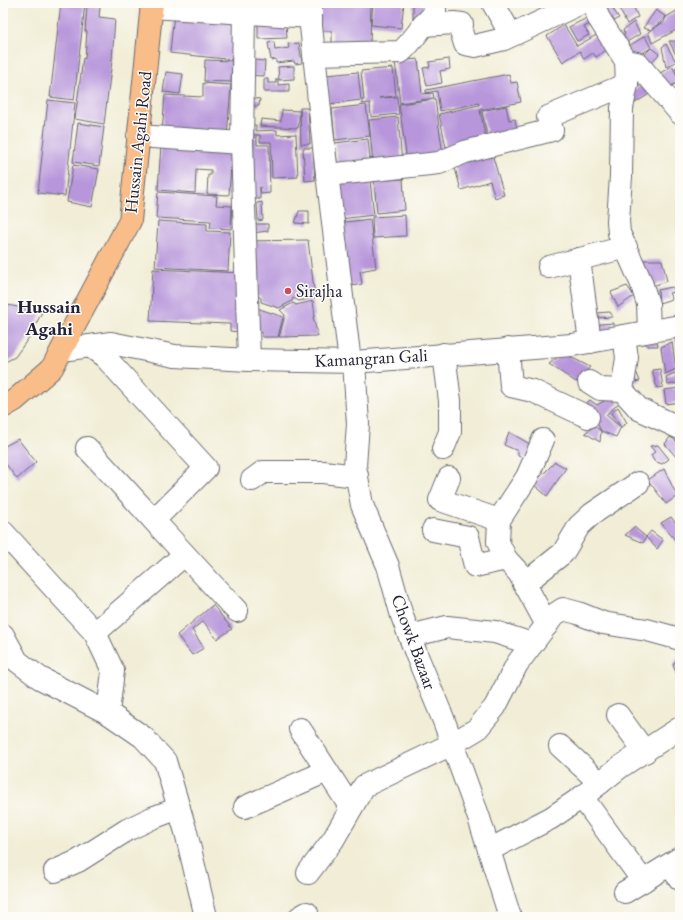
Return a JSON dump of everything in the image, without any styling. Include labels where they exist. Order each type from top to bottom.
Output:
[{"type":"main road","name":"Hussain Agahi Road","points":[[3,407],[15,400],[52,368],[130,221],[152,5]]},
{"type":"street","points":[[314,54],[401,52],[411,42],[422,25],[435,12],[435,3]]},
{"type":"street","points":[[493,3],[511,36]]},
{"type":"street","points":[[422,25],[462,24],[461,31],[465,44],[475,46],[511,36],[581,3]]},
{"type":"street","points":[[594,3],[598,17],[626,61],[627,84],[622,108],[621,176],[618,221],[619,233],[641,282],[648,304],[649,331]]},
{"type":"street","points":[[152,5],[244,12],[311,10]]},
{"type":"street","name":"Chowk Bazaar","points":[[311,10],[314,54],[327,175],[352,362],[358,424],[355,466],[362,505],[388,566],[402,616],[480,818],[510,917]]},
{"type":"street","points":[[244,12],[242,143],[249,360]]},
{"type":"street","points":[[626,61],[637,63],[680,113]]},
{"type":"street","points":[[327,175],[439,163],[465,152],[552,130],[548,117],[627,84]]},
{"type":"street","points":[[138,136],[242,143]]},
{"type":"street","points":[[549,267],[626,248]]},
{"type":"street","points":[[579,259],[590,342]]},
{"type":"street","name":"Kamangran Gali","points":[[62,350],[112,343],[176,356],[249,360],[352,362],[572,345],[680,326]]},
{"type":"street","points":[[622,390],[627,358],[624,336]]},
{"type":"street","points":[[90,346],[105,358],[206,468],[154,520]]},
{"type":"street","points":[[508,349],[512,386],[533,391],[588,417]]},
{"type":"street","points":[[443,449],[450,432],[450,401],[444,354]]},
{"type":"street","points":[[589,382],[600,390],[622,390],[639,409],[680,428]]},
{"type":"street","points":[[543,440],[527,477],[499,520],[498,542],[506,559],[519,573],[547,625]]},
{"type":"street","points":[[88,448],[154,520],[184,556],[237,611]]},
{"type":"street","points":[[252,480],[263,472],[323,472],[357,476]]},
{"type":"street","points":[[449,478],[440,500],[499,520]]},
{"type":"street","points":[[524,584],[563,553],[579,526],[592,514],[638,483]]},
{"type":"street","points":[[433,530],[468,537],[475,566],[506,559]]},
{"type":"street","points":[[3,532],[95,633],[114,670],[108,713]]},
{"type":"street","points":[[95,633],[184,556]]},
{"type":"street","points":[[308,873],[333,840],[364,786],[452,744],[477,729],[495,707],[518,664],[532,644],[554,615],[563,609],[603,623],[676,633]]},
{"type":"street","points":[[410,636],[447,627],[461,630],[495,632],[532,644]]},
{"type":"street","points":[[3,635],[17,661],[40,678],[108,713],[143,737],[165,761],[186,832],[206,917]]},
{"type":"street","points":[[618,715],[645,752]]},
{"type":"street","points":[[489,850],[551,818],[582,797],[620,767],[680,728]]},
{"type":"street","points":[[300,729],[351,808]]},
{"type":"street","points":[[560,746],[600,783]]},
{"type":"street","points":[[245,806],[327,770]]},
{"type":"street","points":[[582,797],[634,887],[676,867]]},
{"type":"street","points":[[55,871],[78,861],[127,830],[152,818],[179,808]]},
{"type":"building","points":[[61,3],[85,4],[74,100],[50,97]]},
{"type":"building","points":[[319,3],[371,3],[370,46],[332,45],[332,31],[318,31]]},
{"type":"building","points":[[373,3],[404,3],[401,28],[371,25]]},
{"type":"building","points":[[413,3],[424,3],[423,23],[413,23]]},
{"type":"building","points":[[606,3],[609,3],[619,18],[607,26],[598,8]]},
{"type":"building","points":[[623,3],[632,3],[638,17],[627,24],[618,6]]},
{"type":"building","points":[[87,5],[100,7],[99,17],[115,19],[112,60],[104,124],[75,119],[83,58],[85,59]]},
{"type":"building","points":[[680,9],[680,28],[652,43],[648,32],[664,22],[666,17]]},
{"type":"building","points":[[656,10],[666,17],[651,30],[643,28]]},
{"type":"building","points":[[174,13],[239,20],[234,60],[170,53]]},
{"type":"building","points":[[589,17],[592,23],[584,27],[589,35],[577,41],[569,27]]},
{"type":"building","points":[[286,22],[287,38],[258,39],[258,23]]},
{"type":"building","points":[[634,22],[640,34],[622,45],[618,38],[625,34],[623,30]]},
{"type":"building","points":[[564,25],[577,46],[600,33],[611,47],[596,57],[593,53],[584,59],[580,51],[563,62],[547,36]]},
{"type":"building","points":[[645,36],[651,48],[634,58],[624,49]]},
{"type":"building","points":[[669,41],[680,41],[679,61]]},
{"type":"building","points":[[274,42],[275,50],[289,48],[288,44],[299,43],[302,63],[295,64],[294,61],[276,63],[276,59],[271,60],[268,43]]},
{"type":"building","points":[[666,44],[676,62],[666,67],[662,47]]},
{"type":"building","points":[[651,48],[659,54],[646,69],[637,63]]},
{"type":"building","points":[[245,59],[265,61],[264,76],[244,75]]},
{"type":"building","points":[[418,59],[422,94],[433,93],[434,98],[400,103],[395,61]]},
{"type":"building","points":[[449,59],[450,69],[440,71],[442,83],[427,86],[423,68],[430,67],[429,62]]},
{"type":"building","points":[[205,60],[232,61],[231,82],[204,81]]},
{"type":"building","points":[[294,66],[294,79],[279,80],[278,67]]},
{"type":"building","points":[[672,66],[680,81],[666,89],[655,76]]},
{"type":"building","points":[[680,66],[680,77],[675,68]]},
{"type":"building","points":[[393,68],[396,96],[379,98],[397,97],[399,114],[371,117],[370,103],[362,104],[362,100],[364,100],[361,71]]},
{"type":"building","points":[[166,72],[183,74],[180,94],[163,92]]},
{"type":"building","points":[[358,72],[361,100],[329,104],[326,75]]},
{"type":"building","points":[[509,74],[511,83],[517,82],[521,102],[480,110],[486,139],[446,147],[439,114],[479,105],[479,103],[440,111],[437,91],[426,93],[426,90]]},
{"type":"building","points":[[264,79],[268,79],[268,83],[276,83],[276,79],[278,79],[278,85],[289,84],[289,92],[264,92]]},
{"type":"building","points":[[646,82],[654,91],[635,103],[630,92]]},
{"type":"building","points":[[203,83],[231,85],[227,137],[162,132],[165,95],[203,97]]},
{"type":"building","points":[[246,98],[260,99],[259,106],[246,106]]},
{"type":"building","points":[[435,99],[443,155],[407,161],[399,104]]},
{"type":"building","points":[[48,100],[75,103],[65,196],[38,193]]},
{"type":"building","points":[[366,105],[370,136],[335,140],[332,109]]},
{"type":"building","points":[[506,106],[509,120],[515,119],[518,134],[488,140],[482,111]]},
{"type":"building","points":[[300,108],[308,108],[310,144],[301,144]]},
{"type":"building","points":[[282,110],[300,111],[298,128],[260,126],[261,119],[281,121]]},
{"type":"building","points":[[398,117],[402,163],[373,165],[369,120]]},
{"type":"building","points":[[78,123],[104,127],[99,166],[73,162]]},
{"type":"building","points":[[245,125],[256,125],[256,131],[277,130],[277,135],[296,134],[298,177],[272,178],[271,142],[260,142],[260,135],[245,135]]},
{"type":"building","points":[[257,137],[257,145],[269,145],[270,193],[261,194],[260,187],[260,199],[246,199],[244,138]]},
{"type":"building","points":[[368,139],[371,168],[338,171],[335,143]]},
{"type":"building","points":[[161,144],[232,149],[229,195],[207,194],[208,175],[211,175],[211,170],[196,169],[195,193],[158,190]]},
{"type":"building","points":[[303,148],[313,148],[315,180],[305,181]]},
{"type":"building","points":[[491,150],[504,195],[495,198],[490,181],[461,190],[453,161]]},
{"type":"building","points":[[73,165],[99,169],[92,207],[67,202]]},
{"type":"building","points":[[336,176],[370,181],[374,215],[340,219]]},
{"type":"building","points":[[403,179],[405,210],[377,213],[374,181]]},
{"type":"building","points":[[158,192],[217,196],[216,205],[232,206],[231,229],[210,228],[211,221],[156,218]]},
{"type":"building","points":[[262,202],[263,220],[258,221],[257,203]]},
{"type":"building","points":[[299,211],[309,211],[309,224],[295,223]]},
{"type":"building","points":[[405,215],[406,236],[373,238],[372,217]]},
{"type":"building","points":[[680,217],[680,234],[677,235],[677,219]]},
{"type":"building","points":[[370,219],[376,268],[360,271],[362,284],[346,287],[338,223]]},
{"type":"building","points":[[158,221],[207,224],[207,231],[230,232],[228,271],[155,267]]},
{"type":"building","points":[[251,224],[268,224],[268,231],[252,233]]},
{"type":"building","points":[[308,240],[315,298],[299,301],[293,298],[292,301],[279,308],[261,302],[261,298],[258,296],[249,295],[247,241]]},
{"type":"building","points":[[637,260],[662,260],[667,281],[647,288]]},
{"type":"building","points":[[153,269],[242,273],[239,332],[230,331],[230,324],[150,321]]},
{"type":"building","points":[[627,286],[634,296],[618,307],[611,292]]},
{"type":"building","points":[[672,287],[676,292],[669,293],[672,299],[659,303],[658,290]]},
{"type":"building","points":[[313,301],[315,316],[313,317],[318,336],[279,337],[285,315],[280,310],[293,303],[296,305]]},
{"type":"building","points":[[3,304],[42,312],[30,336],[15,357],[3,363]]},
{"type":"building","points":[[251,306],[283,317],[278,337],[262,337],[262,332],[252,333]]},
{"type":"building","points":[[610,312],[613,317],[597,318],[595,313]]},
{"type":"building","points":[[613,323],[613,330],[598,333],[600,324]]},
{"type":"building","points":[[680,335],[680,361],[679,361],[675,336]]},
{"type":"building","points":[[644,336],[656,336],[658,346],[647,346]]},
{"type":"building","points":[[672,342],[676,369],[665,374],[661,347]]},
{"type":"building","points":[[563,353],[590,367],[576,382],[549,364]]},
{"type":"building","points":[[635,369],[640,381],[623,384]]},
{"type":"building","points":[[660,369],[663,387],[657,388],[652,370]]},
{"type":"building","points":[[675,373],[678,383],[668,385],[666,377]]},
{"type":"building","points":[[679,388],[680,402],[666,404],[664,390]]},
{"type":"building","points":[[613,396],[619,403],[606,415],[621,427],[616,437],[601,431],[597,423],[583,406],[590,400],[597,405]]},
{"type":"building","points":[[618,407],[627,423],[621,427],[611,413]]},
{"type":"building","points":[[594,426],[601,431],[600,442],[585,433]]},
{"type":"building","points":[[509,432],[535,447],[530,460],[518,456],[518,451],[504,445]]},
{"type":"building","points":[[670,437],[680,443],[680,455],[677,458],[665,444]]},
{"type":"building","points":[[18,439],[36,462],[17,479],[6,464],[3,466],[3,447]]},
{"type":"building","points":[[658,445],[669,459],[662,464],[654,461],[651,455],[655,452],[650,446]]},
{"type":"building","points":[[555,462],[566,468],[547,496],[533,484]]},
{"type":"building","points":[[664,469],[677,496],[666,504],[648,480]]},
{"type":"building","points":[[671,517],[680,528],[680,546],[661,523]]},
{"type":"building","points":[[634,527],[646,537],[643,543],[625,535]]},
{"type":"building","points":[[651,531],[663,540],[657,549],[646,537]]},
{"type":"building","points":[[213,605],[232,629],[217,639],[203,621],[192,630],[204,648],[192,655],[177,635]]},
{"type":"building","points":[[680,654],[680,673],[677,675],[673,665]]},
{"type":"place","name":"Sirajha","points":[[288,291]]},
{"type":"district","name":"Hussain Agahi","points":[[49,317]]}]
